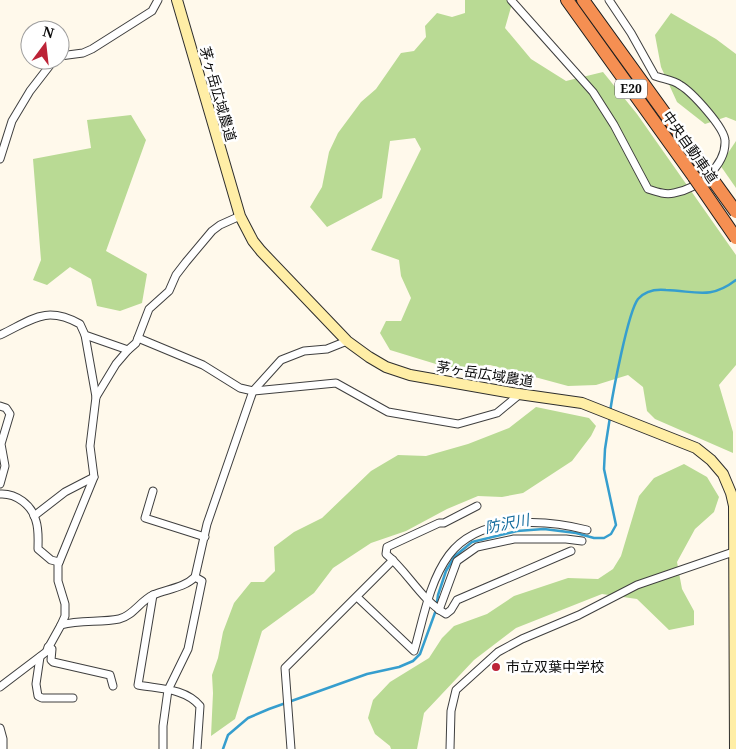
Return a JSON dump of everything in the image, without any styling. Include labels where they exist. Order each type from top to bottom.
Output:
[{"type":"highway","name":"中央自動車道","points":[[567,0],[736,238]]},
{"type":"highway","name":"中央自動車道","points":[[583,0],[736,212]]},
{"type":"street","points":[[70,55],[83,53],[92,49],[152,11],[158,0]]},
{"type":"street","name":"茅ヶ岳広域農道","points":[[177,0],[240,216],[253,241],[261,251],[348,341],[386,367],[410,375],[582,403],[696,448],[718,468],[731,493],[734,515],[735,749]]},
{"type":"street","points":[[511,0],[593,92],[614,125],[648,189],[659,193],[675,193],[691,187],[716,169],[726,142],[724,132],[717,121],[680,84],[655,76],[631,33],[609,0]]},
{"type":"street","points":[[0,157],[12,121],[30,91],[46,70]]},
{"type":"street","points":[[96,397],[116,364],[136,343],[149,309],[169,290],[176,275],[186,262],[212,231],[220,225],[240,216]]},
{"type":"street","points":[[0,335],[49,314],[58,315],[80,324],[85,334],[96,397],[90,446],[94,477],[59,562],[57,572],[66,604],[65,616],[48,647],[40,657],[0,687]]},
{"type":"street","points":[[85,334],[128,350]]},
{"type":"street","points":[[138,338],[203,365],[240,388],[253,392],[336,383],[388,412],[458,424],[497,413],[520,394]]},
{"type":"street","points":[[61,625],[70,622],[118,619],[127,616],[152,595],[190,582],[195,577],[208,524],[253,392],[281,360],[304,351],[327,349],[348,341]]},
{"type":"street","points":[[0,406],[6,408],[10,414],[1,444],[5,466],[0,484]]},
{"type":"street","points":[[34,516],[64,492],[94,477]]},
{"type":"street","points":[[153,491],[145,518],[205,537]]},
{"type":"street","points":[[0,494],[16,496],[24,503],[34,516],[38,530],[38,549],[51,560],[59,562]]},
{"type":"street","points":[[476,506],[444,524],[439,523],[387,547],[386,554],[429,601],[446,614],[457,600],[571,552]]},
{"type":"street","points":[[357,597],[414,651],[439,572],[448,556],[458,544],[493,527],[515,523],[541,522],[564,524],[587,530]]},
{"type":"street","points":[[439,610],[457,561],[476,547],[514,539],[566,539],[582,541]]},
{"type":"street","points":[[450,749],[451,711],[456,690],[498,652],[522,639],[579,615],[637,585],[734,551]]},
{"type":"street","points":[[291,749],[285,668],[393,560]]},
{"type":"street","points":[[163,749],[163,726],[168,690],[188,648],[202,581],[195,577]]},
{"type":"street","points":[[152,595],[138,685],[186,694],[194,699],[200,706],[197,749]]},
{"type":"street","points":[[48,647],[52,649],[51,660],[53,662],[110,675],[113,686]]},
{"type":"street","points":[[40,657],[36,684],[38,696],[42,698],[72,698]]},
{"type":"street","points":[[0,728],[3,749]]},
{"type":"green space","points":[[465,0],[513,0],[505,28],[531,59],[566,81],[603,72],[637,114],[736,255],[736,365],[719,385],[733,432],[733,453],[655,419],[647,411],[643,387],[628,375],[596,385],[568,386],[490,365],[449,368],[390,350],[380,333],[386,321],[401,321],[411,298],[401,276],[399,260],[371,250],[421,149],[415,138],[390,141],[382,198],[327,227],[310,207],[322,187],[329,152],[338,133],[361,102],[376,89],[401,53],[414,51],[426,37],[425,26],[437,13],[452,17],[465,13]]},
{"type":"green space","points":[[671,13],[716,39],[736,54],[736,121],[726,117],[705,124],[677,102],[661,67],[655,35]]},
{"type":"green space","points":[[131,115],[146,140],[106,251],[147,274],[142,303],[120,311],[97,306],[91,279],[70,267],[47,285],[33,280],[41,260],[33,159],[91,148],[87,120]]},
{"type":"green space","points":[[736,141],[736,188],[720,165]]},
{"type":"green space","points":[[536,407],[589,418],[596,426],[591,436],[572,461],[523,493],[502,497],[478,496],[447,509],[406,531],[371,543],[333,568],[314,593],[262,631],[235,719],[211,736],[212,675],[218,658],[223,632],[234,603],[251,582],[264,582],[275,571],[274,547],[294,532],[322,518],[371,471],[398,455],[426,456],[468,444],[509,428]]},
{"type":"green space","points":[[684,464],[707,477],[719,497],[714,512],[695,529],[677,562],[682,589],[694,611],[694,625],[669,630],[637,599],[602,594],[516,628],[474,660],[424,713],[417,749],[391,749],[390,746],[375,734],[368,718],[373,700],[390,682],[429,658],[442,638],[454,626],[487,614],[514,596],[568,578],[598,579],[613,569],[621,556],[639,496],[654,478]]},
{"type":"waterway","name":"防沢川","points":[[610,412],[626,335],[638,299],[647,292],[658,290],[694,293],[710,292],[727,286],[736,280]]},
{"type":"waterway","name":"防沢川","points":[[223,749],[228,735],[248,718],[367,674],[399,667],[413,661],[420,654],[436,610],[438,595],[446,571],[455,556],[472,542],[517,531],[544,529],[576,533],[594,538],[604,538],[611,534],[616,525],[604,469],[610,417]]},
{"type":"place","name":"市立双葉中学校","points":[[496,667]]}]
